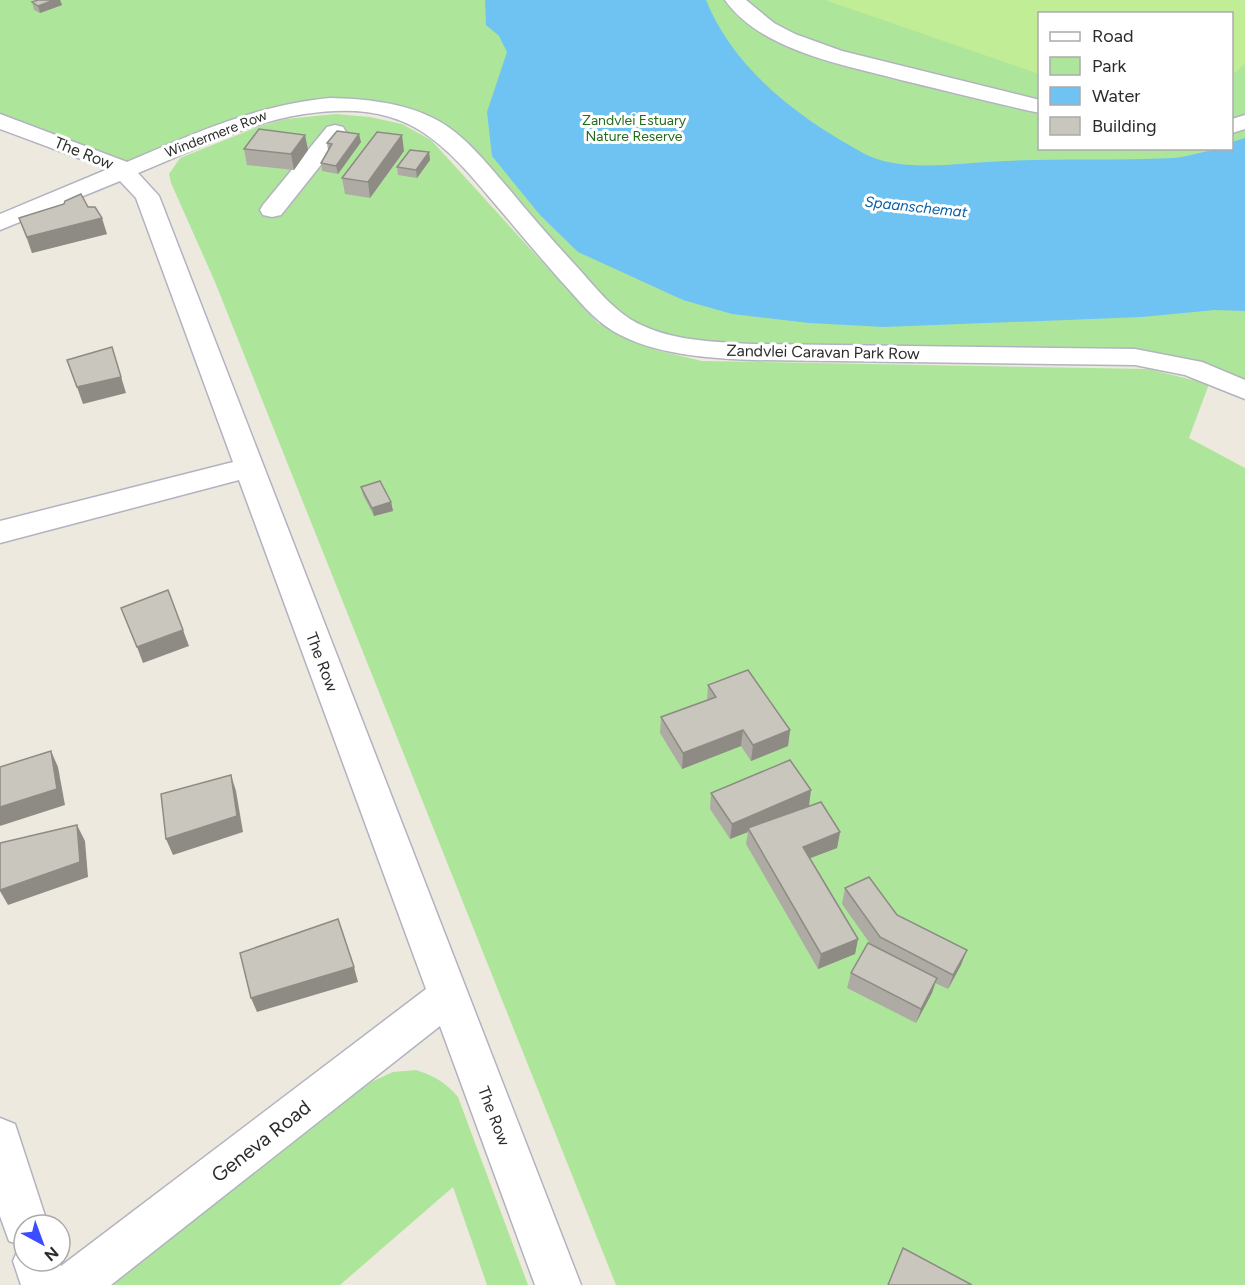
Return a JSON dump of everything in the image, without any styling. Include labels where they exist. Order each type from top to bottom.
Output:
[{"type":"street","points":[[735,0],[742,10],[778,34],[831,55],[1038,107]]},
{"type":"street","name":"Windermere Row","points":[[0,223],[236,124],[271,112],[331,105],[366,106],[395,112],[424,122],[445,135],[472,162]]},
{"type":"street","name":"The Row","points":[[0,121],[116,164],[147,196],[558,1285]]},
{"type":"street","points":[[272,210],[335,132]]},
{"type":"street","name":"Zandvlei Caravan Park Row","points":[[472,162],[606,314],[621,324],[659,340],[709,350],[754,352],[1135,357],[1192,368],[1245,390]]},
{"type":"street","points":[[0,532],[249,468]]},
{"type":"street","name":"Geneva Road","points":[[74,1285],[448,996]]},
{"type":"street","points":[[0,1139],[22,1213]]},
{"type":"green space","name":"Zandvlei Estuary Nature Reserve","points":[[0,0],[1245,0],[1245,389],[1162,360],[719,351],[629,326],[509,193],[395,112],[297,108],[125,171],[0,121]]},
{"type":"green space","points":[[825,0],[1245,0],[1245,64],[1233,74],[1233,12],[1038,12],[1038,74]]},
{"type":"green space","points":[[336,114],[370,117],[402,124],[431,140],[598,323],[656,350],[702,361],[1148,369],[1209,384],[1189,438],[1245,468],[1245,1285],[616,1285],[215,282],[171,183],[169,174],[180,158],[257,127],[286,119]]},
{"type":"green space","points":[[416,1070],[439,1080],[458,1097],[528,1285],[487,1285],[453,1187],[340,1285],[111,1285],[360,1087],[393,1072]]},
{"type":"water","name":"Zandvlei Estuary Nature Reserve","points":[[485,0],[706,0],[730,44],[762,81],[781,98],[842,141],[870,156],[888,162],[932,165],[1027,160],[1174,158],[1213,150],[1233,150],[1233,142],[1245,138],[1245,311],[1215,310],[1142,317],[884,327],[809,323],[732,314],[683,300],[578,252],[540,215],[492,156],[487,112],[507,52],[499,36],[486,25]]},
{"type":"building","points":[[54,0],[38,6],[32,2]]},
{"type":"building","points":[[259,129],[305,135],[291,154],[244,149]]},
{"type":"building","points":[[337,131],[359,134],[336,166],[321,163],[332,144],[327,143]]},
{"type":"building","points":[[377,132],[402,135],[368,182],[342,178]]},
{"type":"building","points":[[410,150],[429,152],[416,170],[397,167]]},
{"type":"building","points":[[81,194],[88,207],[95,207],[102,218],[27,237],[19,218],[64,204],[65,201]]},
{"type":"building","points":[[112,347],[121,377],[77,387],[67,360]]},
{"type":"building","points":[[380,481],[391,502],[372,508],[361,487]]},
{"type":"building","points":[[168,590],[183,630],[137,647],[121,608]]},
{"type":"building","points":[[748,670],[790,730],[753,745],[743,730],[683,753],[661,717],[716,697],[708,685]]},
{"type":"building","points":[[51,751],[57,789],[0,807],[0,767]]},
{"type":"building","points":[[790,760],[811,790],[732,824],[711,793]]},
{"type":"building","points":[[231,775],[237,816],[166,839],[161,794]]},
{"type":"building","points":[[821,802],[840,832],[803,847],[858,939],[821,954],[748,828]]},
{"type":"building","points":[[77,825],[80,862],[0,890],[0,843]]},
{"type":"building","points":[[869,877],[897,915],[967,950],[953,975],[880,937],[845,888]]},
{"type":"building","points":[[338,919],[354,967],[251,998],[240,953]]},
{"type":"building","points":[[868,943],[937,978],[921,1009],[851,973]]},
{"type":"building","points":[[903,1248],[972,1285],[888,1285]]},
{"type":"water label","name":"Spaanschemat","points":[[916,207]]}]
